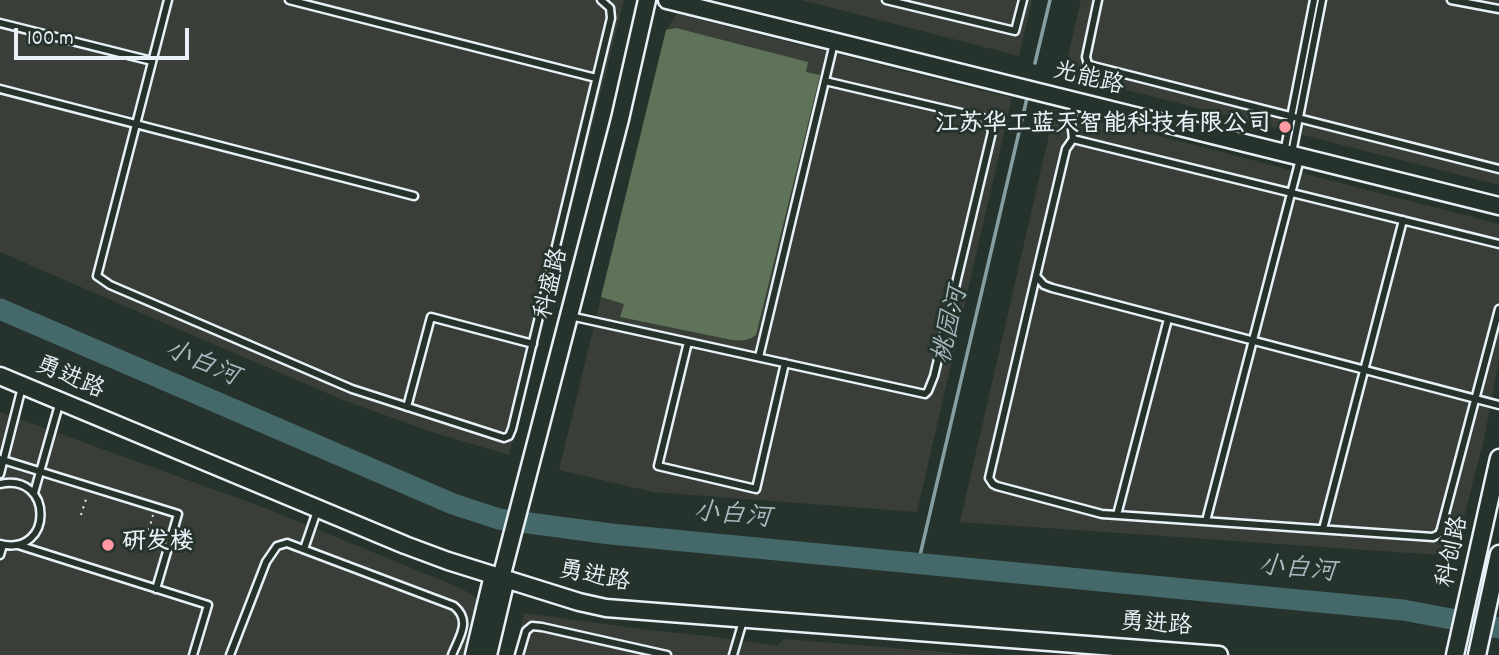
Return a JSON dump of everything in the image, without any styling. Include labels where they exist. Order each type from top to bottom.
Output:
[{"type":"street","name":"科盛路","points":[[474,655],[500,577],[523,494],[620,119],[647,0]]},
{"type":"street","name":"光能路","points":[[667,0],[1499,206]]},
{"type":"street","name":"勇进路","points":[[0,376],[405,545],[579,602],[606,608],[1160,653],[1219,655]]},
{"type":"street","name":"科创路","points":[[1456,652],[1499,458]]},
{"type":"street","name":"科创路","points":[[1478,652],[1499,554]]},
{"type":"street","name":"科盛路","points":[[488,655],[500,577]]},
{"type":"lane","points":[[168,0],[97,276],[110,285],[352,389],[504,438],[509,436],[512,429],[611,18],[610,8],[601,0]]},
{"type":"lane","points":[[289,0],[596,78]]},
{"type":"lane","points":[[886,0],[1015,31],[1023,0]]},
{"type":"lane","points":[[1098,0],[1086,49],[1088,64],[1499,169]]},
{"type":"lane","points":[[1206,521],[1291,192],[1295,118],[1314,0]]},
{"type":"lane","points":[[1295,118],[1322,0]]},
{"type":"lane","points":[[1451,0],[1499,9]]},
{"type":"lane","points":[[0,23],[152,61]]},
{"type":"lane","points":[[759,358],[835,42]]},
{"type":"lane","points":[[569,316],[925,394],[932,384],[992,132],[990,123],[982,118],[825,80]]},
{"type":"lane","points":[[0,89],[414,196]]},
{"type":"lane","points":[[1076,101],[1072,121],[1073,139],[1066,149],[989,478],[997,486],[1102,514],[1433,537],[1439,534],[1499,309]]},
{"type":"lane","points":[[1073,139],[1499,244]]},
{"type":"lane","points":[[1323,529],[1403,220]]},
{"type":"lane","points":[[1036,276],[1044,285],[1052,288],[1499,405]]},
{"type":"lane","points":[[407,407],[431,317],[533,344]]},
{"type":"lane","points":[[1117,515],[1168,319]]},
{"type":"lane","points":[[688,342],[659,466],[756,489],[785,363]]},
{"type":"lane","points":[[0,474],[23,386]]},
{"type":"lane","points":[[34,493],[60,401]]},
{"type":"lane","points":[[2,460],[177,514],[156,589]]},
{"type":"lane","points":[[0,484],[17,483],[26,487],[34,493],[39,502],[40,524],[35,533],[18,545]]},
{"type":"lane","points":[[304,549],[318,509]]},
{"type":"lane","points":[[230,655],[266,562],[282,543],[454,606],[463,616],[464,622],[452,655]]},
{"type":"lane","points":[[0,555],[1,544],[18,545],[208,605],[194,655]]},
{"type":"lane","points":[[733,655],[744,619]]},
{"type":"lane","points":[[519,655],[526,631],[532,626],[667,655]]},
{"type":"path","points":[[81,515],[90,487]]},
{"type":"path","points":[[147,537],[155,508]]},
{"type":"shaded area","points":[[0,0],[624,0],[509,455],[432,432],[343,400],[0,252]]},
{"type":"shaded area","points":[[802,0],[1032,0],[1019,56]]},
{"type":"shaded area","points":[[1081,0],[1499,0],[1499,185],[1064,74]]},
{"type":"shaded area","points":[[677,14],[1012,98],[917,512],[653,492],[559,470],[666,30]]},
{"type":"shaded area","points":[[1055,109],[1499,224],[1499,359],[1484,439],[1454,556],[960,522]]},
{"type":"shaded area","points":[[0,412],[265,508],[458,587],[477,599],[463,655],[0,655]]},
{"type":"shaded area","points":[[524,613],[777,646],[784,639],[980,655],[514,655]]},
{"type":"green space","points":[[676,28],[808,62],[806,72],[820,75],[756,335],[747,339],[732,340],[620,317],[624,304],[601,297],[666,30]]},
{"type":"waterway","name":"桃园河","points":[[1035,63],[1050,0]]},
{"type":"waterway","name":"桃园河","points":[[918,564],[1027,98]]},
{"type":"waterway","name":"小白河","points":[[0,309],[453,504],[499,519],[611,534],[1403,610],[1499,628]]},
{"type":"place","name":"江苏华工蓝天智能科技有限公司","points":[[1285,127]]},
{"type":"place","name":"研发楼","points":[[108,545]]}]
